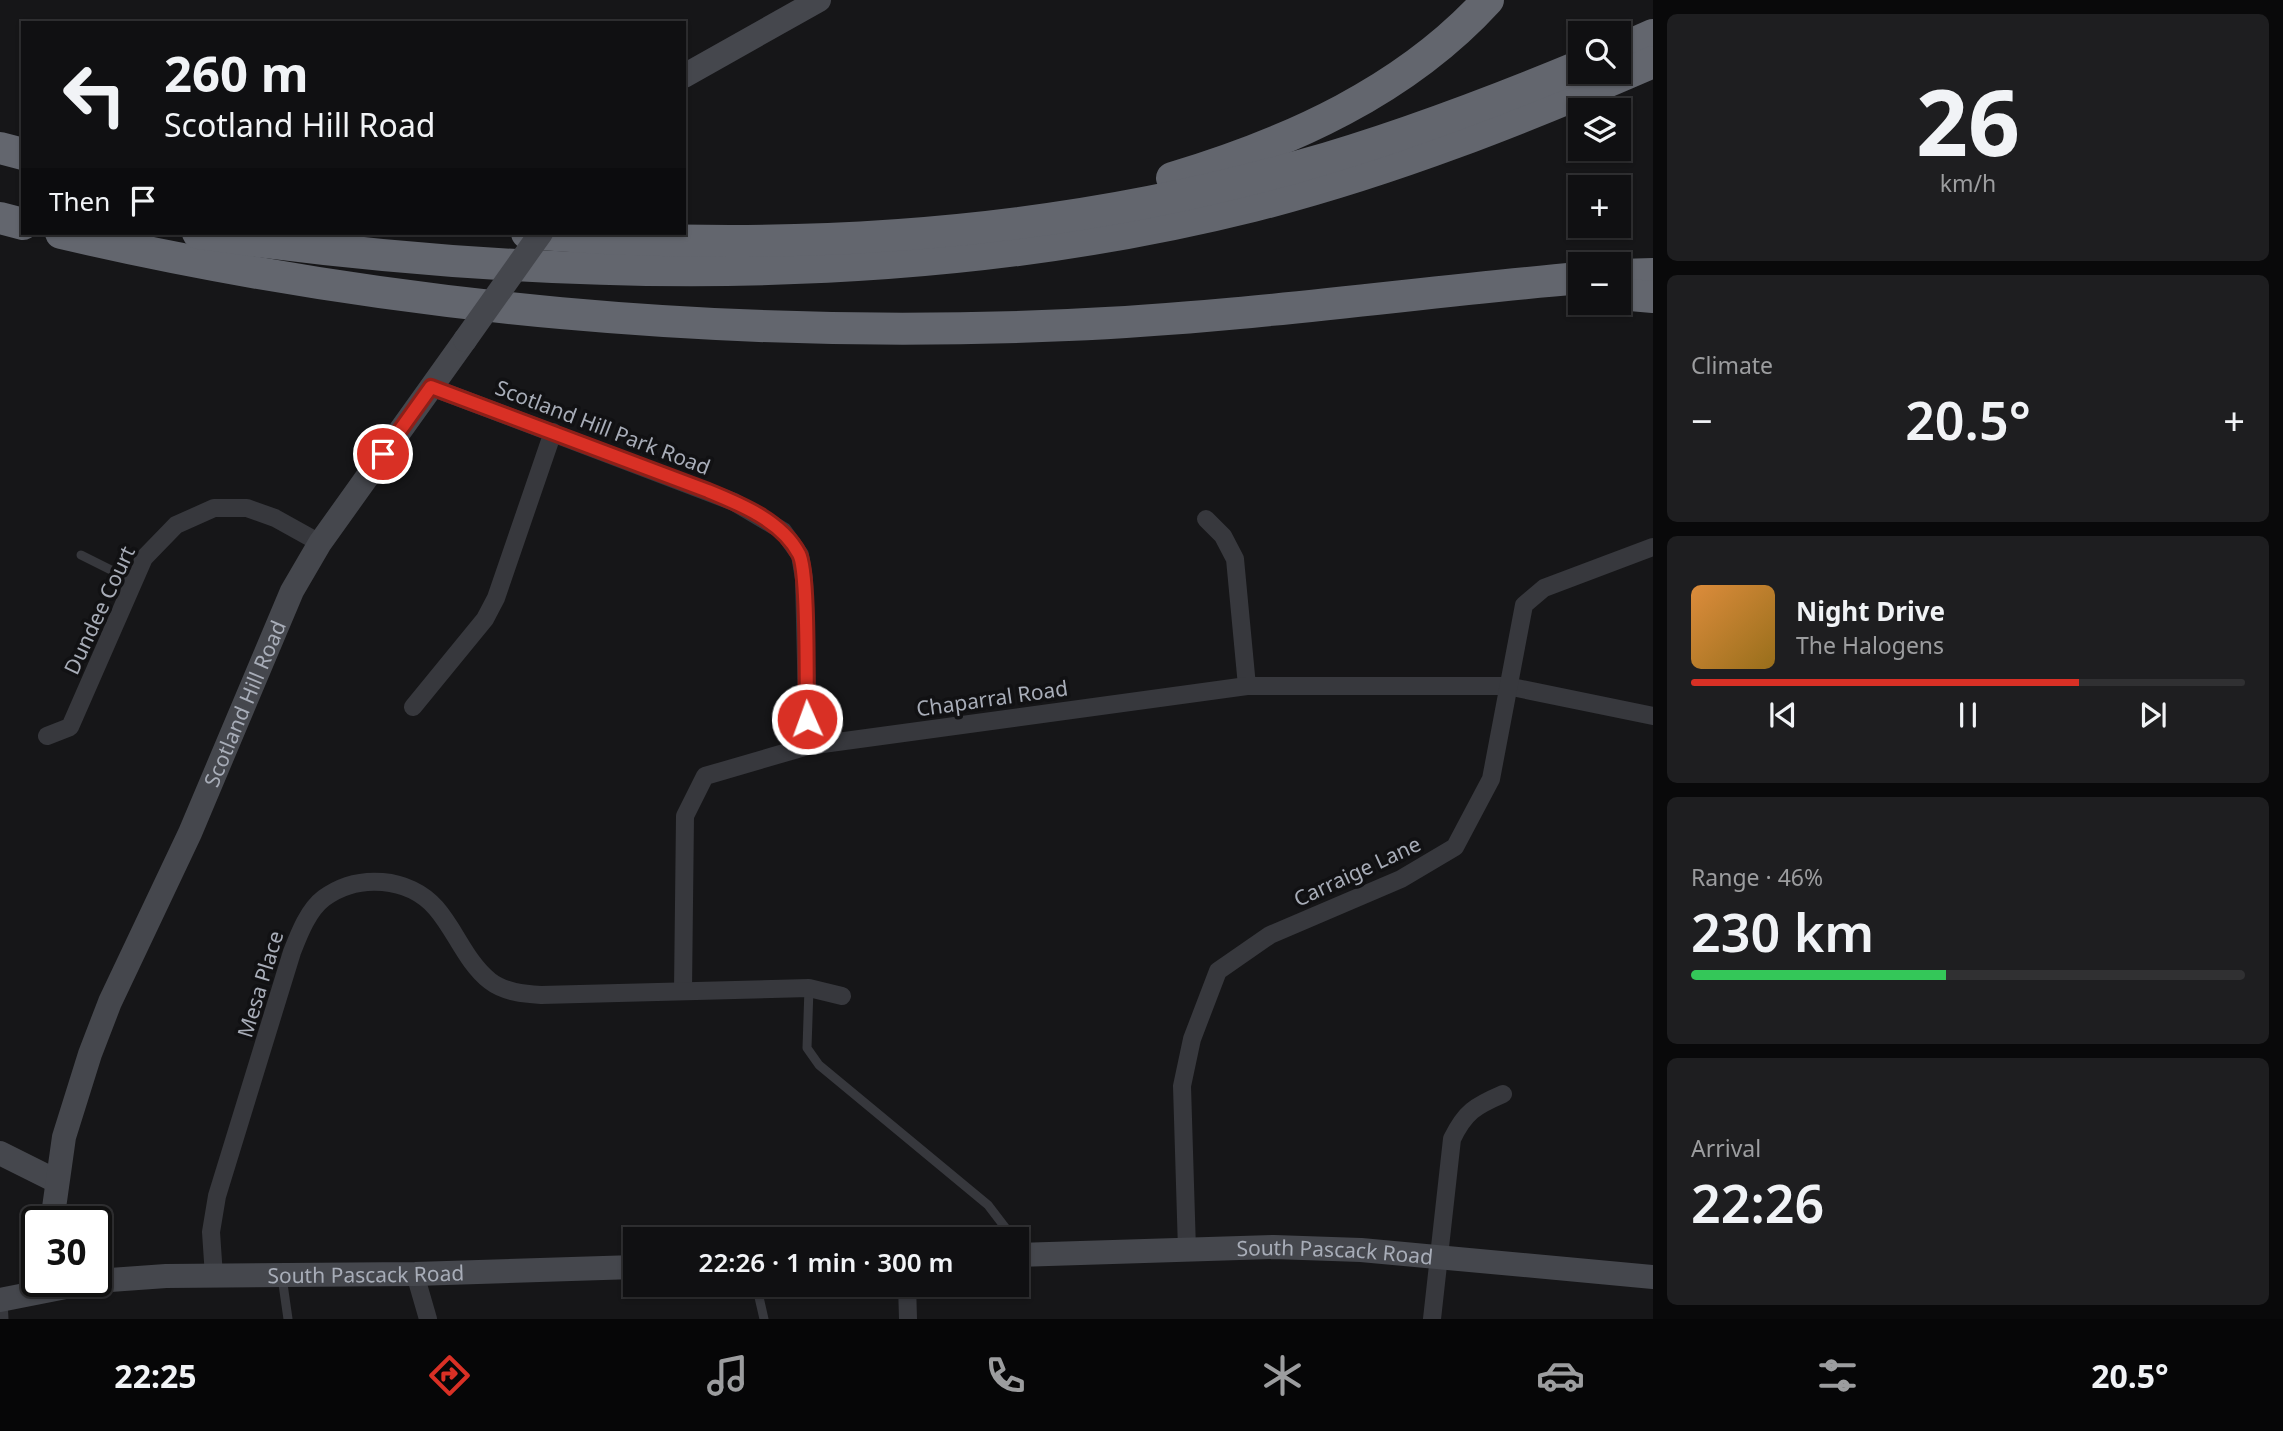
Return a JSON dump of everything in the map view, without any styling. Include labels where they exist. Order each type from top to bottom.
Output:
[{"type":"highway","points":[[869,238],[1106,195],[1236,157],[1315,124],[1380,89],[1433,52],[1488,0]]},
{"type":"highway","points":[[1631,45],[1653,35]]},
{"type":"highway","points":[[216,235],[429,259],[597,267],[815,265],[1032,248],[1197,219],[1357,177],[1474,137],[1653,62]]},
{"type":"highway","points":[[574,235],[693,240],[869,238],[1031,222],[1138,204],[1244,180],[1401,135],[1568,71]]},
{"type":"highway","points":[[0,148],[21,153]]},
{"type":"highway","points":[[0,199],[21,203]]},
{"type":"highway","points":[[0,218],[21,223]]},
{"type":"highway","points":[[72,235],[250,269],[400,293],[577,313],[740,324],[891,328],[1070,325],[1178,318],[1568,279]]},
{"type":"highway","points":[[1631,275],[1653,274]]},
{"type":"highway","points":[[1449,291],[1568,293]]},
{"type":"highway","points":[[1631,295],[1653,296]]},
{"type":"street","points":[[686,75],[819,0]]},
{"type":"street","name":"Scotland Hill Road","points":[[54,1206],[56,1181],[76,1093],[110,1002],[190,833],[292,591],[320,543],[540,235]]},
{"type":"street","name":"Scotland Hill Park Road","points":[[431,387],[734,502],[783,531],[800,555],[804,579],[808,746]]},
{"type":"street","points":[[413,708],[485,619],[496,598],[552,432]]},
{"type":"street","name":"Dundee Court","points":[[47,736],[70,727],[144,558],[176,525],[214,508],[247,508],[275,518],[320,543]]},
{"type":"street","points":[[1206,519],[1223,536],[1235,559],[1247,686]]},
{"type":"street","name":"Carraige Lane","points":[[1187,1250],[1182,1086],[1192,1039],[1218,971],[1269,936],[1401,879],[1455,848],[1490,779],[1524,606],[1544,588],[1653,547]]},
{"type":"street","name":"Chaparral Road","points":[[683,990],[685,816],[695,792],[705,776],[808,746],[1247,686],[1507,686],[1653,716]]},
{"type":"street","name":"Mesa Place","points":[[214,1276],[211,1232],[217,1196],[292,952],[304,923],[324,898],[359,883],[387,881],[414,890],[436,908],[473,965],[492,983],[516,993],[541,995],[809,988],[842,996]]},
{"type":"street","points":[[1432,1319],[1452,1139],[1462,1118],[1480,1104],[1503,1094]]},
{"type":"street","points":[[0,1153],[56,1181]]},
{"type":"street","name":"South Pascack Road","points":[[1029,1248],[1187,1250],[1275,1247],[1438,1257],[1653,1278]]},
{"type":"street","name":"South Pascack Road","points":[[112,1280],[623,1267]]},
{"type":"street","points":[[415,1274],[428,1319]]},
{"type":"street","name":"South Pascack Road","points":[[2,1306],[24,1297]]},
{"type":"street","points":[[907,1297],[908,1319]]},
{"type":"lane","points":[[81,555],[135,582]]},
{"type":"lane","points":[[809,988],[807,1048],[819,1065],[988,1205],[1003,1227]]},
{"type":"lane","points":[[282,1275],[288,1319]]},
{"type":"lane","points":[[759,1297],[764,1319]]},
{"type":"route","points":[[383,454],[431,387],[708,491],[734,502],[783,531],[800,555],[804,579],[807,719]]}]
